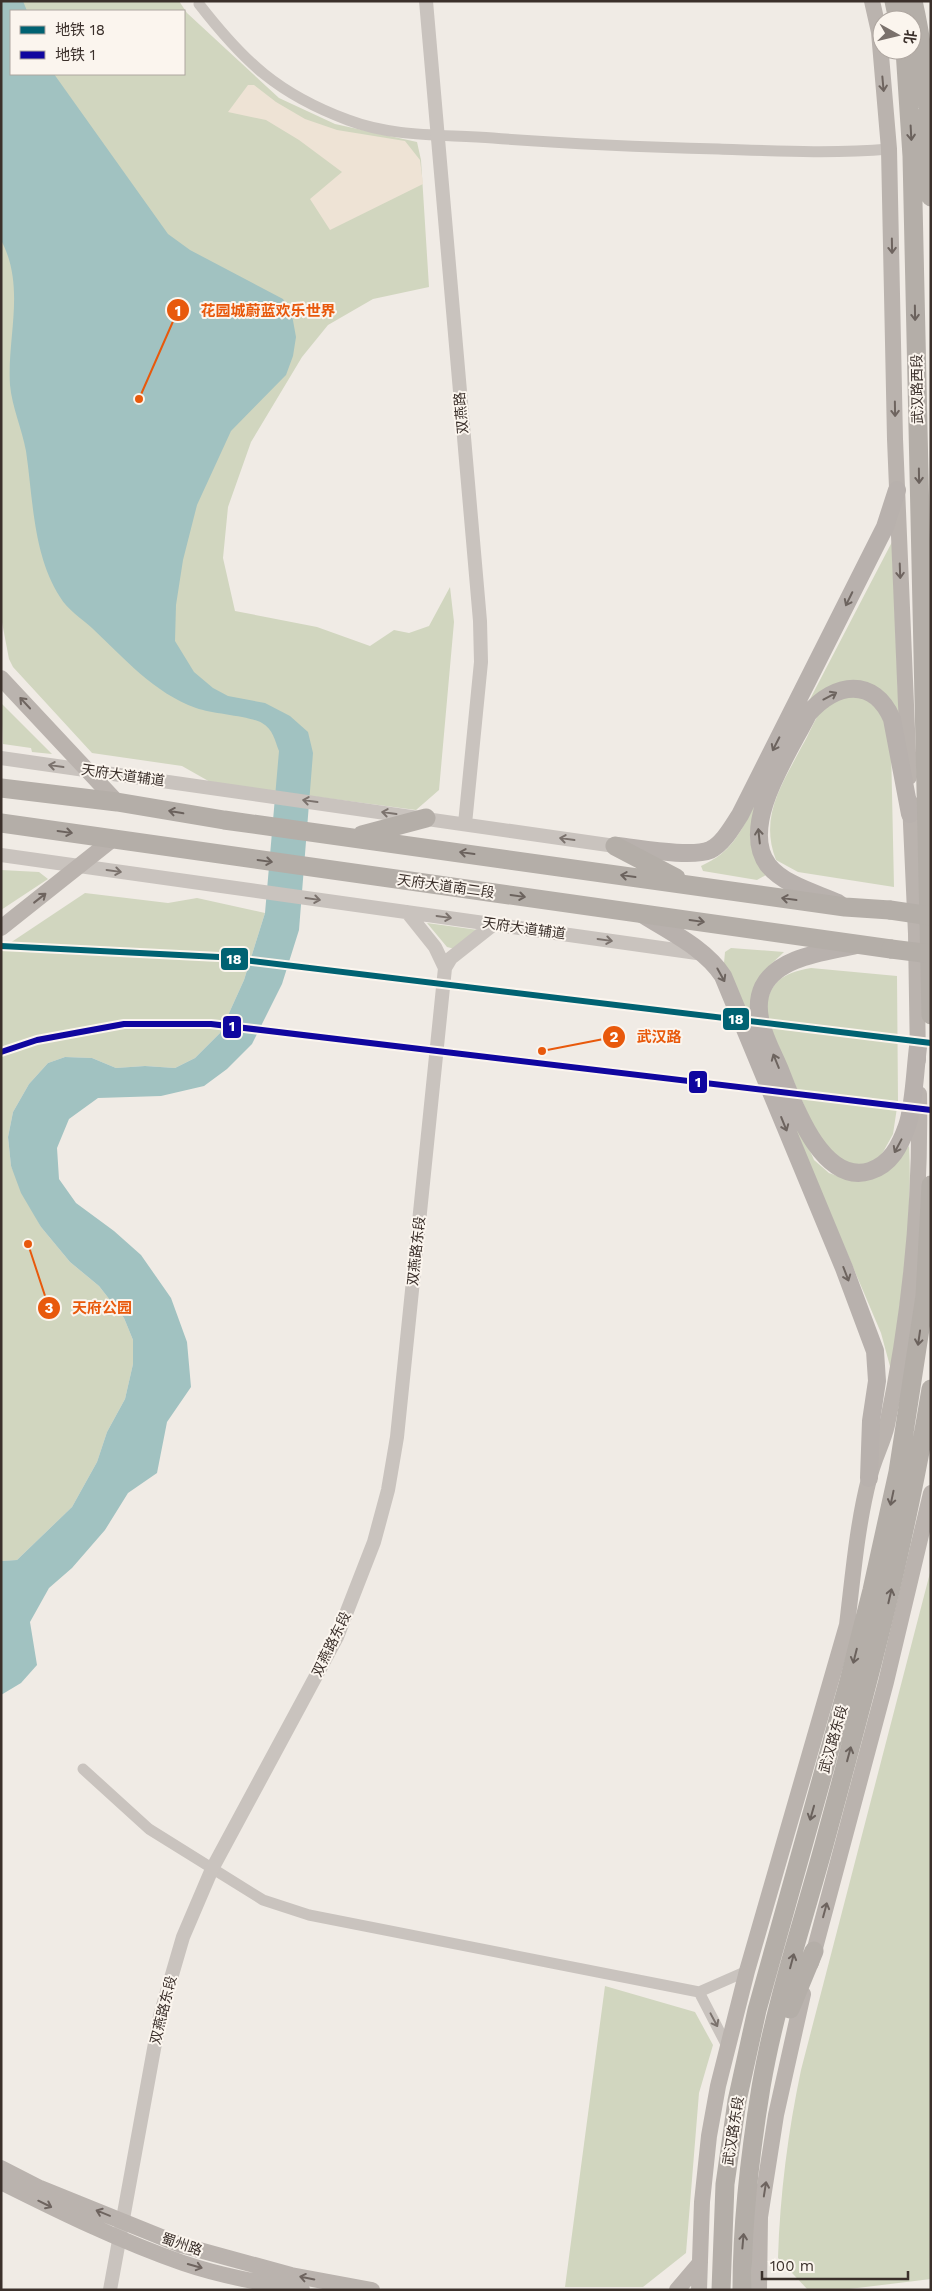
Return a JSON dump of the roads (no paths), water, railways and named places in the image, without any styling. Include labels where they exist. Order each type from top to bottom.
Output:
[{"type":"highway","points":[[913,1],[922,40],[929,107],[931,197]]},
{"type":"highway","name":"武汉路西段","points":[[906,60],[912,156],[930,946]]},
{"type":"highway","points":[[1,788],[117,802],[224,820],[845,907],[890,910],[931,916]]},
{"type":"highway","points":[[354,837],[426,818]]},
{"type":"highway","name":"天府大道南二段","points":[[9,824],[858,944],[891,948],[930,946]]},
{"type":"highway","points":[[615,846],[688,884]]},
{"type":"highway","points":[[930,946],[931,1016]]},
{"type":"highway","name":"武汉路东段","points":[[721,2290],[726,2184],[737,2101],[757,2010],[849,1680],[898,1472],[925,1296],[931,1185]]},
{"type":"highway","name":"武汉路东段","points":[[742,2290],[742,2254],[749,2177],[762,2086],[778,2016],[880,1639],[917,1477],[931,1389]]},
{"type":"highway","points":[[762,2086],[814,1951]]},
{"type":"main road","points":[[869,1478],[886,1428],[901,1346],[915,1233],[920,1160],[918,1047],[897,490],[889,149],[879,32],[872,1]]},
{"type":"main road","points":[[615,846],[695,854],[710,850],[725,837],[744,806],[860,578],[885,527],[897,490]]},
{"type":"main road","points":[[1,678],[117,802]]},
{"type":"main road","points":[[845,907],[798,886],[776,872],[764,856],[758,835],[763,804],[808,714],[818,702],[839,690],[852,689],[865,690],[876,694],[886,704],[892,719],[910,814]]},
{"type":"main road","points":[[1,928],[114,839]]},
{"type":"main road","points":[[642,914],[704,954],[715,964],[731,996],[844,1268],[875,1351],[877,1381],[870,1421],[869,1478],[847,1625],[747,1971],[727,2046],[709,2136],[702,2202],[698,2290]]},
{"type":"main road","points":[[858,944],[785,965],[773,974],[763,986],[759,999],[759,1012],[763,1029],[794,1106],[813,1142],[837,1166],[851,1172],[864,1173],[880,1168],[890,1159],[908,1124],[918,1047]]},
{"type":"main road","points":[[759,2290],[760,2217],[776,2115],[793,2032],[886,1682],[931,1494]]},
{"type":"main road","name":"蜀州路","points":[[1,2168],[40,2188],[181,2246],[255,2267],[366,2289]]},
{"type":"main road","name":"蜀州路","points":[[1,2182],[119,2239],[183,2263],[229,2276],[302,2290]]},
{"type":"main road","points":[[677,2290],[700,2262]]},
{"type":"street","name":"双燕路","points":[[426,1],[436,137],[480,621],[481,662],[465,824]]},
{"type":"street","points":[[199,4],[224,36],[256,69],[298,98],[350,121],[404,133],[436,137],[455,135],[592,145],[829,153],[889,149]]},
{"type":"street","name":"天府大道辅道","points":[[1,758],[426,818]]},
{"type":"street","points":[[426,818],[615,846]]},
{"type":"street","points":[[8,856],[80,866]]},
{"type":"street","name":"天府大道辅道","points":[[80,866],[704,954]]},
{"type":"street","points":[[407,912],[435,947],[445,968]]},
{"type":"street","points":[[445,968],[451,958],[494,924]]},
{"type":"street","name":"双燕路东段","points":[[110,2290],[160,2016],[183,1937],[212,1870],[337,1637],[374,1542],[388,1490],[398,1428],[445,968]]},
{"type":"street","points":[[83,1769],[149,1829],[212,1870],[263,1900],[309,1915],[699,1992],[747,1971]]},
{"type":"street","points":[[699,1992],[727,2046]]},
{"type":"water","points":[[1,1],[23,1],[27,10],[10,10],[10,75],[55,75],[168,234],[190,250],[283,299],[292,315],[296,337],[293,356],[286,375],[231,431],[197,505],[183,560],[176,605],[175,641],[194,672],[213,688],[228,696],[265,703],[290,716],[308,732],[313,753],[299,930],[282,984],[252,1044],[227,1069],[204,1086],[161,1096],[98,1098],[69,1119],[57,1148],[59,1179],[76,1203],[114,1231],[141,1255],[171,1298],[187,1342],[191,1387],[167,1422],[157,1473],[128,1493],[105,1530],[72,1568],[49,1588],[30,1622],[37,1665],[21,1683],[1,1695],[1,1561],[17,1560],[72,1507],[97,1462],[107,1432],[125,1399],[133,1364],[133,1340],[124,1318],[99,1286],[70,1262],[41,1227],[21,1193],[11,1166],[8,1137],[13,1112],[29,1084],[48,1063],[65,1057],[92,1058],[116,1068],[145,1066],[175,1068],[195,1058],[220,1033],[244,980],[265,913],[279,751],[271,732],[262,723],[196,708],[153,684],[67,606],[51,581],[39,545],[26,451],[10,385],[14,312],[13,276],[1,240]]},
{"type":"metro line","name":"18","points":[[1,946],[219,957],[931,1043]]},
{"type":"metro line","name":"1","points":[[1,1052],[37,1040],[124,1024],[211,1024],[931,1110]]},
{"type":"place","name":"花园城蔚蓝欢乐世界","points":[[139,399]]},
{"type":"place","name":"武汉路","points":[[542,1051]]},
{"type":"place","name":"天府公园","points":[[28,1244]]}]
